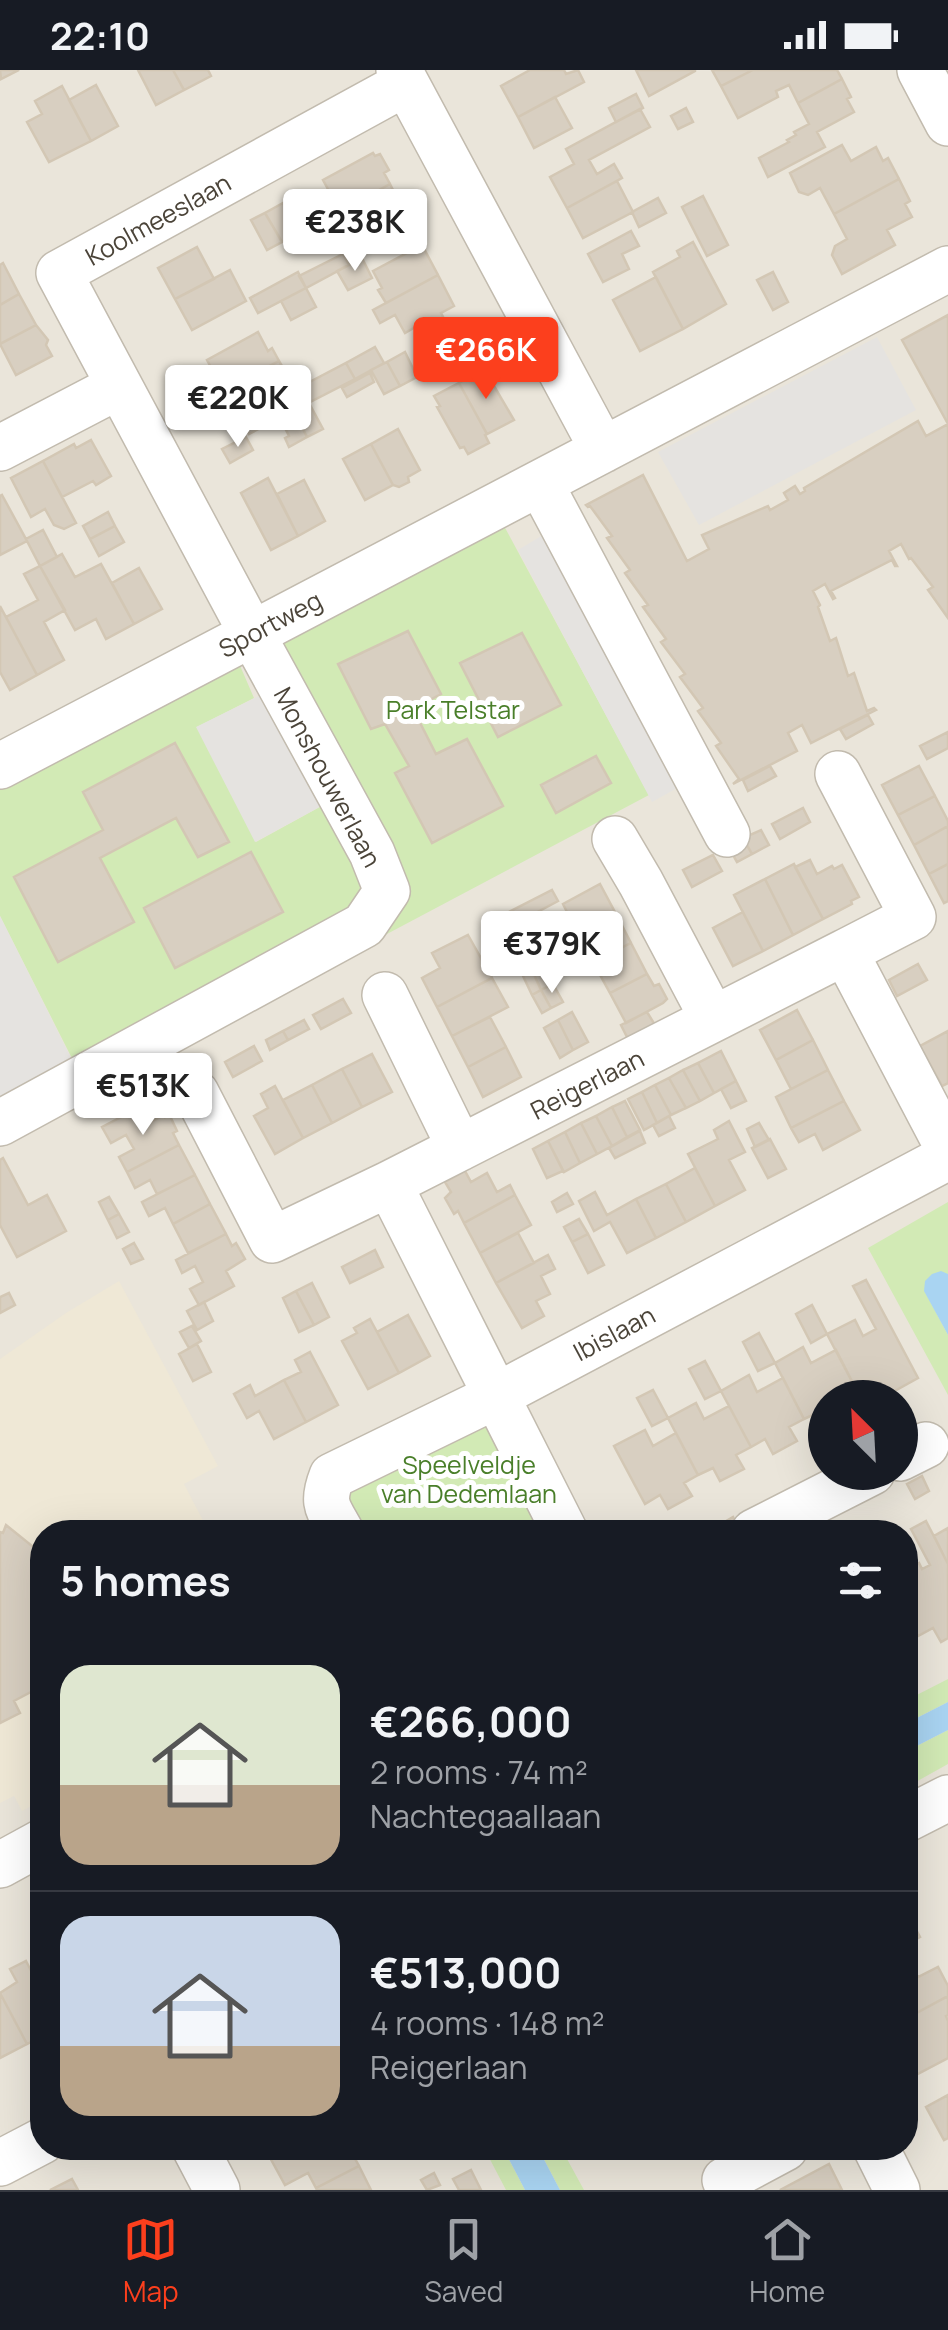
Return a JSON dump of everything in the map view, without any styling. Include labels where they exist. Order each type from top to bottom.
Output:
[{"type":"street","points":[[920,70],[948,124]]},
{"type":"street","points":[[402,77],[604,450]]},
{"type":"street","name":"Koolmeeslaan","points":[[252,634],[59,273],[402,77]]},
{"type":"street","name":"Sportweg","points":[[0,766],[948,269]]},
{"type":"street","points":[[0,448],[119,386]]},
{"type":"street","points":[[540,483],[727,834]]},
{"type":"street","name":"Monshouwerlaan","points":[[0,1123],[364,925],[386,891],[372,853],[252,634]]},
{"type":"street","name":"Reigerlaan","points":[[196,1093],[272,1240],[389,1184],[912,916],[838,774]]},
{"type":"street","points":[[615,839],[713,1019]]},
{"type":"street","points":[[844,952],[948,1148]]},
{"type":"street","points":[[385,995],[460,1148]]},
{"type":"street","name":"Ibislaan","points":[[335,1520],[325,1492],[332,1476],[496,1396],[948,1157]]},
{"type":"street","points":[[389,1184],[559,1520]]},
{"type":"street","points":[[778,1520],[837,1490]]},
{"type":"street","points":[[918,1813],[948,1798]]},
{"type":"street","points":[[0,1864],[30,1848]]},
{"type":"street","points":[[0,2163],[30,2147]]},
{"type":"street","points":[[202,2160],[217,2190]]},
{"type":"street","points":[[722,2173],[755,2160]]},
{"type":"street","points":[[882,2160],[897,2190]]},
{"type":"shaded area","points":[[0,70],[948,70],[948,2190],[0,2190]]},
{"type":"shaded area","points":[[877,337],[916,410],[699,525],[658,452]]},
{"type":"shaded area","points":[[543,535],[679,787],[652,802],[518,550]]},
{"type":"shaded area","points":[[267,692],[327,803],[255,842],[196,727]]},
{"type":"shaded area","points":[[0,916],[76,1068],[0,1106]]},
{"type":"shaded area","points":[[119,1281],[218,1466],[184,1484],[203,1520],[30,1520],[30,1807],[22,1811],[14,1796],[0,1803],[0,1359]]},
{"type":"green space","name":"Park Telstar","points":[[503,524],[649,795],[89,1092],[0,916],[0,788],[238,661],[254,698],[197,727],[256,842],[327,803],[268,644]]},
{"type":"green space","points":[[948,1202],[948,1274],[924,1290],[948,1335],[948,1395],[868,1248]]},
{"type":"green space","name":"Speelveldje van Dedemlaan","points":[[491,1410],[552,1520],[346,1520],[340,1486]]},
{"type":"green space","points":[[948,1679],[948,1702],[918,1717],[918,1694]]},
{"type":"green space","points":[[948,1730],[948,1764],[918,1781],[918,1745]]},
{"type":"green space","points":[[490,2160],[509,2160],[525,2190],[506,2190]]},
{"type":"green space","points":[[544,2160],[568,2160],[584,2190],[560,2190]]},
{"type":"water","points":[[941,1271],[948,1274],[948,1335],[924,1291],[925,1281]]},
{"type":"water","points":[[948,1702],[948,1730],[918,1745],[918,1717]]},
{"type":"water","points":[[509,2160],[544,2160],[560,2190],[525,2190]]},
{"type":"building","points":[[0,70],[19,70],[1,79]]},
{"type":"building","points":[[138,70],[173,70],[184,90],[156,105]]},
{"type":"building","points":[[173,70],[208,70],[211,76],[184,90]]},
{"type":"building","points":[[530,70],[564,70],[566,74],[578,70],[584,82],[518,117],[501,86]]},
{"type":"building","points":[[636,70],[695,70],[695,71],[649,96]]},
{"type":"building","points":[[712,70],[753,70],[721,86]]},
{"type":"building","points":[[753,70],[837,70],[842,79],[798,103],[789,85],[776,91],[778,97],[738,118],[721,86]]},
{"type":"building","points":[[842,79],[854,112],[817,132],[825,147],[768,177],[759,158],[789,142],[796,135],[794,132],[809,124],[798,103]]},
{"type":"building","points":[[96,85],[118,126],[91,141],[69,100]]},
{"type":"building","points":[[62,86],[91,141],[49,162],[27,122],[42,114],[35,101]]},
{"type":"building","points":[[636,94],[643,108],[616,122],[609,108]]},
{"type":"building","points":[[555,97],[572,128],[534,148],[518,117]]},
{"type":"building","points":[[686,108],[693,122],[678,129],[671,116]]},
{"type":"building","points":[[640,109],[650,127],[589,160],[597,174],[614,164],[622,178],[567,208],[550,177],[574,164],[566,149]]},
{"type":"building","points":[[842,145],[851,161],[876,147],[883,161],[888,158],[899,179],[834,214],[820,188],[808,195],[799,192],[790,173]]},
{"type":"building","points":[[373,153],[380,154],[389,170],[384,173],[390,184],[340,211],[323,180]]},
{"type":"building","points":[[899,179],[910,201],[905,204],[912,217],[887,230],[895,245],[842,274],[832,255],[835,246],[847,239],[834,214]]},
{"type":"building","points":[[617,181],[633,212],[583,238],[567,208]]},
{"type":"building","points":[[390,184],[396,196],[401,193],[410,210],[407,215],[361,239],[343,223],[339,226],[334,215]]},
{"type":"building","points":[[703,196],[728,245],[707,256],[682,207]]},
{"type":"building","points":[[658,198],[666,213],[639,227],[632,212]]},
{"type":"building","points":[[283,203],[287,212],[298,206],[308,228],[282,242],[265,213]]},
{"type":"building","points":[[265,213],[282,242],[267,250],[251,220]]},
{"type":"building","points":[[631,231],[639,246],[622,254],[629,269],[603,282],[588,254]]},
{"type":"building","points":[[693,242],[726,304],[683,329],[653,272],[680,257],[677,251]]},
{"type":"building","points":[[422,245],[438,275],[386,303],[373,271]]},
{"type":"building","points":[[197,247],[214,279],[175,299],[158,268]]},
{"type":"building","points":[[343,254],[349,265],[306,288],[299,276]]},
{"type":"building","points":[[362,258],[372,278],[348,290],[337,271]]},
{"type":"building","points":[[3,263],[19,294],[0,305],[0,265]]},
{"type":"building","points":[[230,270],[246,301],[192,330],[175,299]]},
{"type":"building","points":[[298,272],[306,288],[258,313],[250,298]]},
{"type":"building","points":[[773,272],[788,302],[773,310],[757,280]]},
{"type":"building","points":[[438,275],[454,306],[441,313],[449,328],[425,341],[417,326],[405,333],[395,315],[380,323],[373,310]]},
{"type":"building","points":[[656,277],[683,329],[640,351],[613,300]]},
{"type":"building","points":[[306,288],[316,307],[291,320],[281,301]]},
{"type":"building","points":[[19,294],[36,325],[0,344],[0,305]]},
{"type":"building","points":[[948,315],[948,424],[902,340]]},
{"type":"building","points":[[461,322],[469,337],[442,350],[434,336]]},
{"type":"building","points":[[36,325],[48,340],[46,345],[52,356],[16,375],[0,344]]},
{"type":"building","points":[[258,332],[268,351],[272,348],[279,361],[224,390],[207,360]]},
{"type":"building","points":[[375,347],[384,363],[355,379],[346,363]]},
{"type":"building","points":[[405,352],[417,377],[400,386],[387,362]]},
{"type":"building","points":[[279,361],[286,373],[269,382],[286,414],[249,434],[224,390]]},
{"type":"building","points":[[387,362],[400,386],[384,394],[371,370]]},
{"type":"building","points":[[346,363],[355,379],[310,402],[302,386]]},
{"type":"building","points":[[484,369],[514,420],[487,434],[459,383]]},
{"type":"building","points":[[370,373],[374,382],[347,397],[342,388]]},
{"type":"building","points":[[459,383],[489,443],[468,454],[464,447],[460,448],[434,396]]},
{"type":"building","points":[[309,403],[323,429],[307,437],[294,411]]},
{"type":"building","points":[[294,411],[307,437],[289,447],[285,438],[289,436],[280,418]]},
{"type":"building","points":[[918,421],[926,436],[948,424],[948,618],[928,590],[933,587],[901,544],[889,551],[897,566],[892,560],[831,591],[833,599],[825,584],[813,591],[830,641],[836,638],[848,676],[854,673],[867,711],[876,710],[811,743],[802,725],[788,733],[797,751],[733,784],[739,779],[716,746],[721,743],[698,711],[703,708],[680,677],[685,674],[661,642],[666,639],[625,573],[630,570],[607,538],[612,536],[586,505],[643,475],[687,561],[709,549],[702,535],[768,506],[770,510],[788,500],[784,493],[795,486],[800,494]]},
{"type":"building","points":[[398,429],[420,470],[399,487],[393,485],[371,444]]},
{"type":"building","points":[[246,437],[253,450],[230,463],[222,449]]},
{"type":"building","points":[[91,440],[111,476],[62,497],[43,461],[74,444],[76,448]]},
{"type":"building","points":[[371,444],[393,485],[365,500],[343,459]]},
{"type":"building","points":[[43,461],[76,523],[64,529],[54,525],[45,509],[31,517],[11,478]]},
{"type":"building","points":[[268,478],[298,536],[271,550],[241,493]]},
{"type":"building","points":[[304,480],[325,521],[298,536],[277,494]]},
{"type":"building","points":[[0,496],[27,541],[0,555]]},
{"type":"building","points":[[108,512],[115,526],[90,539],[83,526]]},
{"type":"building","points":[[115,526],[124,542],[99,556],[90,539]]},
{"type":"building","points":[[43,530],[57,557],[40,566],[26,539]]},
{"type":"building","points":[[62,554],[75,577],[101,564],[134,624],[106,639],[96,619],[75,630],[40,566]]},
{"type":"building","points":[[40,566],[65,610],[44,622],[64,660],[37,675],[6,617],[38,600],[24,574]]},
{"type":"building","points":[[139,568],[162,609],[134,624],[112,583]]},
{"type":"building","points":[[0,606],[37,675],[10,690],[0,672]]},
{"type":"building","points":[[408,631],[441,694],[413,709],[436,754],[467,739],[503,806],[432,843],[395,773],[409,766],[385,724],[371,729],[338,664]]},
{"type":"building","points":[[522,633],[561,705],[498,737],[460,663]]},
{"type":"building","points":[[868,715],[873,724],[846,739],[840,729]]},
{"type":"building","points":[[948,732],[948,748],[927,759],[920,746]]},
{"type":"building","points":[[175,743],[229,842],[198,857],[176,818],[100,858],[134,922],[58,962],[14,877],[103,830],[83,792]]},
{"type":"building","points":[[596,756],[611,783],[556,813],[541,785]]},
{"type":"building","points":[[770,766],[776,776],[748,791],[743,780]]},
{"type":"building","points":[[919,766],[935,796],[898,815],[882,785]]},
{"type":"building","points":[[935,796],[948,826],[914,845],[898,815]]},
{"type":"building","points":[[803,808],[810,822],[780,839],[772,824]]},
{"type":"building","points":[[948,826],[948,864],[929,874],[914,845]]},
{"type":"building","points":[[761,830],[769,845],[752,854],[743,838]]},
{"type":"building","points":[[743,838],[752,854],[737,862],[728,846]]},
{"type":"building","points":[[251,852],[283,912],[175,968],[144,908]]},
{"type":"building","points":[[713,855],[722,871],[692,887],[683,870]]},
{"type":"building","points":[[810,860],[817,874],[842,865],[859,897],[823,919],[795,867]]},
{"type":"building","points":[[794,864],[823,919],[793,935],[765,879]]},
{"type":"building","points":[[948,864],[948,901],[944,903],[929,874]]},
{"type":"building","points":[[765,879],[793,935],[763,951],[734,895]]},
{"type":"building","points":[[600,884],[616,914],[578,934],[563,904]]},
{"type":"building","points":[[552,890],[558,901],[509,927],[503,915]]},
{"type":"building","points":[[743,912],[763,951],[733,966],[713,928]]},
{"type":"building","points":[[616,914],[631,943],[593,962],[578,934]]},
{"type":"building","points":[[468,935],[492,978],[437,1007],[422,978],[440,968],[432,953]]},
{"type":"building","points":[[631,943],[647,974],[610,993],[593,962]]},
{"type":"building","points":[[918,964],[927,980],[897,996],[889,980]]},
{"type":"building","points":[[543,965],[553,984],[541,990],[532,970]]},
{"type":"building","points":[[532,970],[541,990],[532,995],[523,976]]},
{"type":"building","points":[[647,974],[654,986],[659,984],[667,999],[626,1023],[610,993]]},
{"type":"building","points":[[492,978],[508,1007],[452,1036],[437,1007]]},
{"type":"building","points":[[553,984],[563,1002],[551,1008],[541,990]]},
{"type":"building","points":[[541,990],[551,1008],[542,1013],[532,995]]},
{"type":"building","points":[[343,999],[351,1013],[321,1029],[313,1015]]},
{"type":"building","points":[[797,1010],[813,1040],[776,1060],[760,1030]]},
{"type":"building","points":[[572,1012],[588,1042],[573,1050],[558,1020]]},
{"type":"building","points":[[647,1012],[655,1025],[628,1039],[621,1025]]},
{"type":"building","points":[[490,1017],[506,1047],[468,1067],[452,1036]]},
{"type":"building","points":[[304,1020],[309,1029],[288,1040],[283,1031]]},
{"type":"building","points":[[558,1020],[573,1050],[560,1058],[544,1028]]},
{"type":"building","points":[[283,1031],[288,1040],[270,1050],[266,1040]]},
{"type":"building","points":[[948,1031],[948,1083],[942,1086],[920,1046]]},
{"type":"building","points":[[813,1040],[828,1070],[791,1089],[776,1060]]},
{"type":"building","points":[[254,1046],[262,1061],[233,1077],[225,1062]]},
{"type":"building","points":[[506,1047],[521,1077],[483,1097],[468,1067]]},
{"type":"building","points":[[721,1051],[736,1081],[714,1093],[698,1063]]},
{"type":"building","points":[[372,1054],[392,1092],[362,1107],[342,1069]]},
{"type":"building","points":[[698,1063],[714,1093],[700,1101],[683,1070]]},
{"type":"building","points":[[342,1069],[362,1107],[332,1123],[312,1085]]},
{"type":"building","points":[[683,1070],[700,1101],[686,1108],[669,1078]]},
{"type":"building","points":[[828,1070],[844,1101],[791,1128],[776,1097]]},
{"type":"building","points":[[669,1078],[686,1108],[671,1115],[655,1085]]},
{"type":"building","points":[[736,1081],[746,1101],[731,1108],[721,1089]]},
{"type":"building","points":[[312,1085],[332,1123],[303,1138],[283,1100]]},
{"type":"building","points":[[655,1085],[671,1115],[657,1123],[642,1092]]},
{"type":"building","points":[[275,1086],[303,1138],[275,1154],[254,1116],[268,1108],[261,1094]]},
{"type":"building","points":[[642,1092],[657,1123],[644,1130],[628,1099]]},
{"type":"building","points":[[625,1101],[640,1130],[627,1137],[612,1107]]},
{"type":"building","points":[[844,1101],[860,1130],[823,1150],[815,1134],[799,1142],[791,1128]]},
{"type":"building","points":[[612,1107],[627,1137],[612,1146],[596,1116]]},
{"type":"building","points":[[133,1111],[141,1127],[169,1114],[179,1145],[127,1172],[119,1157],[134,1149],[126,1135],[111,1143],[102,1127]]},
{"type":"building","points":[[596,1116],[612,1146],[597,1154],[581,1123]]},
{"type":"building","points":[[669,1116],[675,1128],[659,1136],[653,1125]]},
{"type":"building","points":[[729,1121],[745,1152],[729,1160],[745,1190],[715,1206],[688,1154],[718,1139],[714,1130]]},
{"type":"building","points":[[581,1123],[597,1154],[580,1163],[565,1132]]},
{"type":"building","points":[[759,1123],[769,1140],[755,1147],[747,1129]]},
{"type":"building","points":[[640,1131],[645,1143],[615,1158],[609,1148]]},
{"type":"building","points":[[565,1132],[580,1163],[564,1172],[548,1141]]},
{"type":"building","points":[[770,1139],[786,1169],[768,1178],[752,1148]]},
{"type":"building","points":[[548,1141],[563,1171],[547,1178],[533,1149]]},
{"type":"building","points":[[179,1145],[195,1175],[157,1194],[150,1180],[135,1188],[127,1172]]},
{"type":"building","points":[[3,1158],[28,1205],[47,1195],[66,1231],[17,1257],[0,1225]]},
{"type":"building","points":[[695,1168],[715,1206],[686,1222],[666,1184]]},
{"type":"building","points":[[465,1171],[471,1182],[487,1173],[497,1192],[510,1185],[515,1195],[464,1223],[445,1198],[451,1192],[445,1182]]},
{"type":"building","points":[[195,1175],[210,1204],[173,1224],[165,1208],[149,1216],[142,1202]]},
{"type":"building","points":[[666,1184],[686,1222],[656,1238],[636,1199]]},
{"type":"building","points":[[595,1192],[607,1215],[636,1199],[656,1238],[627,1253],[610,1222],[594,1231],[579,1201]]},
{"type":"building","points":[[567,1193],[573,1204],[557,1212],[552,1202]]},
{"type":"building","points":[[515,1195],[531,1225],[480,1253],[464,1223]]},
{"type":"building","points":[[109,1197],[119,1214],[108,1220],[99,1202]]},
{"type":"building","points":[[210,1204],[226,1234],[188,1253],[173,1224]]},
{"type":"building","points":[[119,1214],[129,1232],[117,1238],[108,1220]]},
{"type":"building","points":[[579,1219],[588,1234],[572,1242],[564,1227]]},
{"type":"building","points":[[518,1233],[534,1263],[496,1283],[480,1253]]},
{"type":"building","points":[[226,1234],[245,1259],[226,1271],[234,1286],[199,1305],[190,1289],[203,1282],[195,1266],[182,1273],[176,1260]]},
{"type":"building","points":[[588,1234],[604,1265],[588,1273],[572,1242]]},
{"type":"building","points":[[134,1243],[143,1259],[131,1264],[123,1249]]},
{"type":"building","points":[[375,1250],[383,1267],[350,1283],[342,1267]]},
{"type":"building","points":[[548,1255],[555,1269],[541,1276],[550,1294],[536,1301],[544,1316],[522,1328],[496,1283]]},
{"type":"building","points":[[866,1280],[918,1378],[851,1380],[827,1334],[855,1320],[863,1336],[876,1329],[853,1286]]},
{"type":"building","points":[[312,1283],[329,1317],[314,1325],[296,1291]]},
{"type":"building","points":[[296,1291],[314,1325],[299,1332],[283,1298]]},
{"type":"building","points":[[9,1293],[15,1305],[0,1313],[0,1297]]},
{"type":"building","points":[[204,1302],[213,1321],[197,1330],[187,1311]]},
{"type":"building","points":[[812,1305],[827,1334],[811,1343],[796,1314]]},
{"type":"building","points":[[408,1315],[430,1356],[399,1373],[377,1332]]},
{"type":"building","points":[[370,1319],[399,1373],[368,1389],[342,1341]]},
{"type":"building","points":[[192,1326],[201,1341],[189,1348],[180,1332]]},
{"type":"building","points":[[759,1333],[775,1363],[758,1371],[743,1342]]},
{"type":"building","points":[[197,1344],[211,1372],[193,1381],[179,1354]]},
{"type":"building","points":[[803,1347],[811,1363],[836,1350],[851,1380],[808,1380],[808,1417],[804,1419],[775,1363]]},
{"type":"building","points":[[310,1352],[338,1405],[306,1422],[284,1380],[301,1372],[295,1360]]},
{"type":"building","points":[[705,1361],[721,1391],[705,1399],[689,1369]]},
{"type":"building","points":[[749,1375],[757,1392],[783,1378],[804,1419],[789,1427],[797,1441],[773,1454],[765,1439],[751,1447],[721,1391]]},
{"type":"building","points":[[284,1380],[306,1422],[274,1439],[259,1411],[247,1418],[234,1394],[250,1385],[255,1396]]},
{"type":"building","points":[[653,1390],[668,1418],[652,1426],[637,1398]]},
{"type":"building","points":[[696,1403],[704,1419],[729,1406],[751,1447],[736,1455],[744,1469],[720,1481],[713,1468],[698,1475],[668,1418]]},
{"type":"building","points":[[645,1430],[653,1446],[676,1433],[698,1475],[684,1483],[692,1496],[668,1509],[660,1495],[645,1504],[614,1446]]},
{"type":"building","points":[[922,1476],[929,1491],[915,1499],[910,1490],[918,1490],[918,1478]]},
{"type":"building","points":[[926,1521],[948,1564],[948,1638],[941,1642],[933,1628],[918,1636],[918,1564],[922,1569],[930,1565],[918,1542],[918,1525]]},
{"type":"building","points":[[6,1525],[30,1544],[30,1692],[14,1701],[20,1713],[0,1723],[0,1532]]},
{"type":"building","points":[[948,1528],[948,1564],[934,1536]]},
{"type":"building","points":[[26,1961],[30,1969],[27,2044],[0,1993],[17,1982],[10,1969]]},
{"type":"building","points":[[938,1967],[948,1986],[948,1996],[918,2012],[918,1977]]},
{"type":"building","points":[[0,1993],[27,2044],[0,2058]]},
{"type":"building","points":[[948,1996],[948,2058],[918,2074],[918,2012]]},
{"type":"building","points":[[948,2095],[948,2138],[944,2140],[926,2107]]},
{"type":"building","points":[[271,2160],[356,2160],[359,2166],[316,2188],[308,2173],[285,2185]]},
{"type":"building","points":[[829,2164],[842,2190],[780,2190]]},
{"type":"building","points":[[359,2166],[371,2190],[317,2190],[316,2188]]},
{"type":"building","points":[[471,2170],[481,2190],[459,2190],[453,2179]]},
{"type":"building","points":[[434,2173],[440,2185],[427,2190],[421,2180]]},
{"type":"building","points":[[72,2179],[78,2190],[50,2190]]}]
